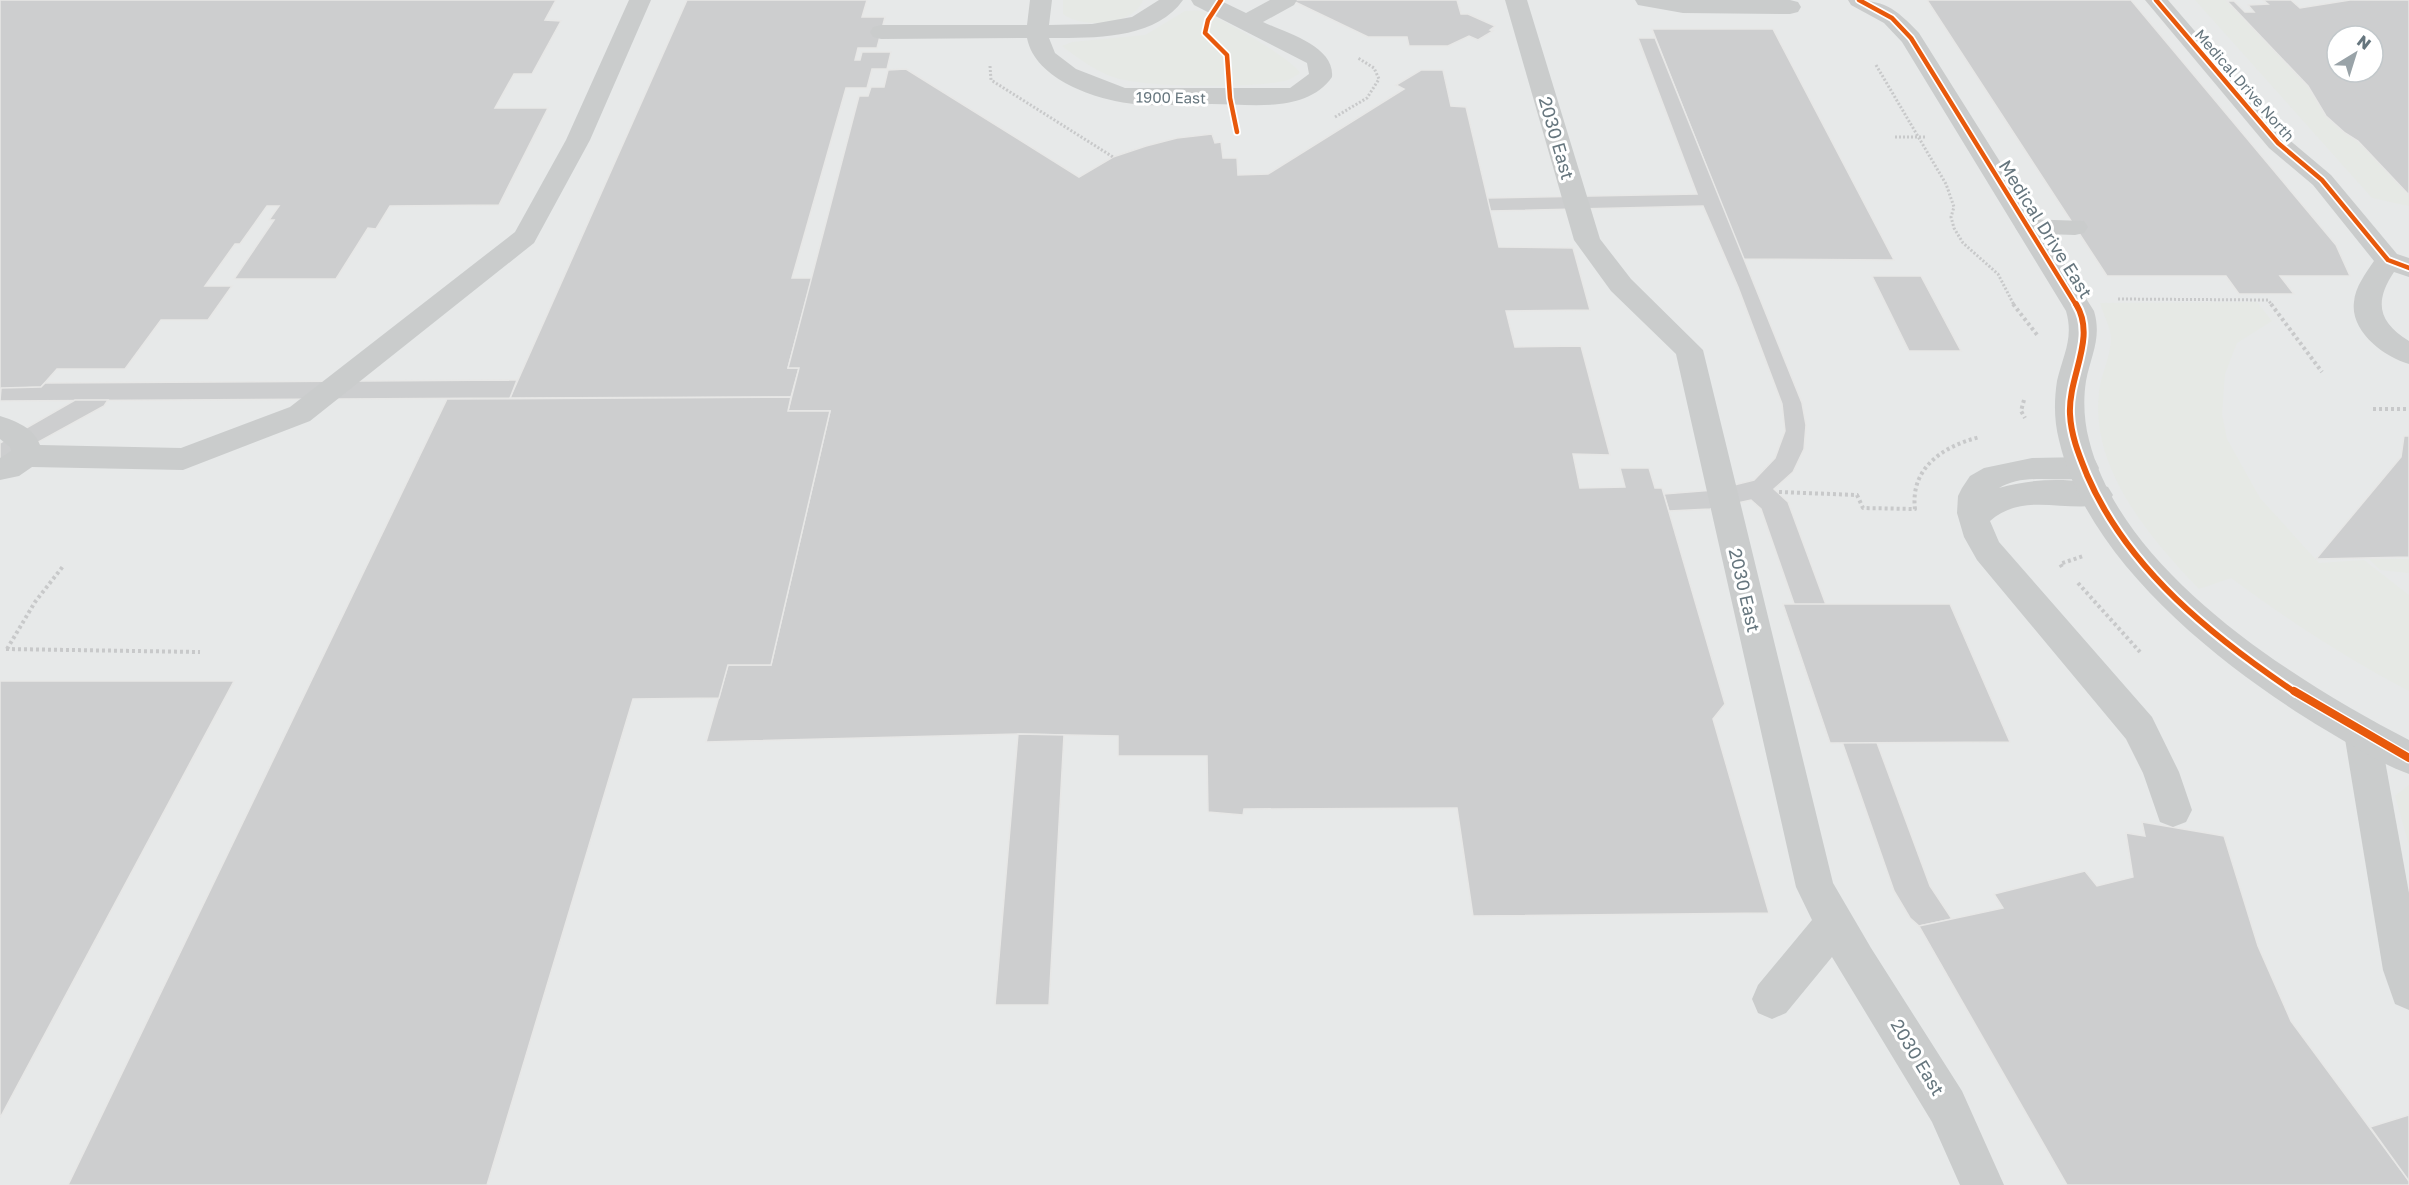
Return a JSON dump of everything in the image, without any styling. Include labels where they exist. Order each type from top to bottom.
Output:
[{"type":"street","points":[[13,463],[183,459],[300,414],[525,237],[578,140],[640,0]]},
{"type":"street","name":"1900 East","points":[[1041,0],[1038,32],[1040,46],[1049,60],[1093,86],[1114,94],[1135,97],[1281,97],[1298,93],[1320,77],[1321,68],[1316,59],[1202,0]]},
{"type":"street","points":[[881,32],[1038,32],[1117,28],[1154,15],[1172,0]]},
{"type":"street","points":[[1247,22],[1286,0]]},
{"type":"street","name":"2030 East","points":[[1516,0],[1587,240],[1621,285],[1689,350],[1815,887],[1833,925],[1923,1062],[1969,1145],[1982,1185]]},
{"type":"street","points":[[1646,0],[1683,6],[1791,7]]},
{"type":"street","name":"Medical Drive East","points":[[1859,0],[1892,18],[1911,38],[2084,322],[2085,344],[2073,378],[2070,398],[2075,447],[2090,482],[2123,538],[2148,568],[2208,628],[2284,686],[2409,758]]},
{"type":"street","name":"Medical Drive North","points":[[2156,0],[2278,143],[2322,180]]},
{"type":"street","name":"Medical Drive North","points":[[2181,0],[2305,140],[2319,167],[2322,180]]},
{"type":"street","points":[[2322,180],[2398,264],[2376,276],[2366,302],[2367,315],[2376,330],[2393,346],[2409,354]]},
{"type":"street","points":[[2028,227],[2075,227]]},
{"type":"street","points":[[0,427],[13,433],[25,443],[13,463]]},
{"type":"street","points":[[2090,482],[2008,496],[1989,503],[1974,518],[1977,534],[1988,550],[2139,728],[2161,772],[2172,810]]},
{"type":"street","points":[[2362,733],[2403,970],[2409,990]]},
{"type":"street","points":[[1772,999],[1833,925]]},
{"type":"path","points":[[990,58],[991,80],[1113,157]]},
{"type":"path","points":[[1875,65],[1946,184],[1954,207],[1951,217],[1954,228],[1963,243],[1998,274],[2010,300],[2041,339]]},
{"type":"path","points":[[1895,137],[1926,137]]},
{"type":"path","points":[[2111,299],[2268,300],[2322,372]]},
{"type":"path","points":[[2026,420],[2021,411],[2027,390]]},
{"type":"path","points":[[2373,410],[2409,409]]},
{"type":"path","points":[[1779,492],[1857,495],[1863,508],[1915,509],[1912,501],[1914,487],[1928,463],[1946,447],[1966,439],[1990,435]]},
{"type":"path","points":[[2068,573],[2060,564],[2092,553]]},
{"type":"path","points":[[64,565],[35,602],[6,650],[200,652]]},
{"type":"path","points":[[2076,581],[2140,652]]},
{"type":"shaded area","points":[[0,0],[2409,0],[2409,1185],[0,1185]]},
{"type":"shaded area","points":[[1063,0],[1143,0],[1138,9],[1119,20],[1094,23],[1072,19],[1063,14]]},
{"type":"shaded area","points":[[2195,0],[2228,0],[2308,86],[2326,116],[2358,141],[2409,195],[2409,206],[2372,198]]},
{"type":"shaded area","points":[[1185,11],[1200,11],[1209,14],[1237,29],[1270,48],[1300,73],[1284,81],[1248,85],[1197,86],[1128,81],[1106,74],[1062,46],[1072,42],[1145,35]]},
{"type":"shaded area","points":[[2257,302],[2272,321],[2237,343],[2225,374],[2222,414],[2227,439],[2260,498],[2319,563],[2364,560],[2409,595],[2409,691],[2318,638],[2231,578],[2199,589],[2143,525],[2114,475],[2104,448],[2099,420],[2099,392],[2111,338],[2100,303]]},
{"type":"shaded area","points":[[2369,559],[2409,559],[2409,573],[2380,570]]},
{"type":"shaded area","points":[[2409,785],[2409,845],[2395,796]]},
{"type":"building","points":[[0,0],[556,0],[545,20],[561,21],[532,74],[514,74],[495,108],[548,108],[499,205],[390,206],[376,229],[368,228],[336,279],[234,279],[274,220],[269,220],[279,206],[267,206],[240,244],[235,244],[205,286],[232,286],[208,320],[161,320],[125,369],[57,369],[41,387],[0,389]]},
{"type":"building","points":[[687,0],[867,0],[862,17],[885,17],[877,48],[858,48],[855,60],[860,60],[862,52],[891,52],[887,69],[872,69],[867,88],[846,88],[792,278],[812,278],[788,368],[799,368],[791,397],[510,398]]},
{"type":"building","points":[[1291,0],[1457,0],[1461,14],[1468,14],[1495,26],[1490,30],[1493,31],[1478,40],[1469,36],[1448,46],[1409,46],[1407,37],[1368,37]]},
{"type":"building","points":[[1927,0],[2131,0],[2336,245],[2350,276],[2280,276],[2294,294],[2239,294],[2226,276],[2107,276]]},
{"type":"building","points":[[2263,0],[2291,0],[2300,8],[2350,0],[2409,0],[2409,195],[2358,141],[2326,116],[2308,86],[2227,1],[2234,1],[2245,12],[2254,12],[2248,5],[2268,4]]},
{"type":"building","points":[[1652,29],[1773,29],[1894,260],[1743,259]]},
{"type":"building","points":[[1638,38],[1655,38],[1802,403],[1806,425],[1804,449],[1793,472],[1774,489],[1788,502],[1930,886],[1952,919],[1919,926],[1910,918],[1894,891],[1761,509],[1751,500],[1710,509],[1669,511],[1664,494],[1714,490],[1754,480],[1775,458],[1785,431],[1782,404],[1738,287],[1703,206],[1490,211],[1487,198],[1697,194]]},
{"type":"building","points":[[906,69],[1079,177],[1113,157],[1146,146],[1177,138],[1212,134],[1215,143],[1221,142],[1223,158],[1237,158],[1238,175],[1268,174],[1404,89],[1396,85],[1421,70],[1443,70],[1451,106],[1466,107],[1499,247],[1573,248],[1590,310],[1506,311],[1515,347],[1581,346],[1610,455],[1573,454],[1580,488],[1625,487],[1620,468],[1649,468],[1655,488],[1662,488],[1725,704],[1713,719],[1769,913],[1473,916],[1457,808],[1244,809],[1243,815],[1208,812],[1207,756],[1118,756],[1118,736],[1018,734],[706,742],[728,665],[771,665],[830,411],[788,411],[799,368],[788,368],[859,96],[868,96],[871,87],[884,87],[888,70]]},
{"type":"building","points":[[1872,276],[1921,276],[1961,351],[1909,351]]},
{"type":"building","points":[[517,380],[510,398],[0,401],[1,388],[41,387],[45,383]]},
{"type":"building","points":[[791,397],[788,411],[830,411],[771,665],[728,665],[719,698],[633,699],[487,1185],[68,1185],[447,399]]},
{"type":"building","points":[[75,400],[108,400],[104,406],[0,463],[0,443]]},
{"type":"building","points":[[2404,436],[2409,436],[2409,557],[2316,559],[2401,457]]},
{"type":"building","points":[[1783,604],[1950,604],[2010,742],[1830,743]]},
{"type":"building","points":[[0,681],[234,681],[0,1118]]},
{"type":"building","points":[[1018,734],[1064,735],[1049,1005],[995,1005]]},
{"type":"building","points":[[2142,822],[2224,836],[2258,946],[2291,1021],[2409,1181],[2409,1185],[2067,1185],[1919,926],[2003,908],[1994,894],[2085,871],[2097,886],[2133,877],[2126,833],[2145,836]]},
{"type":"building","points":[[2409,1115],[2409,1181],[2370,1127]]},
{"type":"cycle path","points":[[1221,0],[1208,20],[1205,33],[1227,55],[1230,98],[1237,132]]},
{"type":"cycle path","points":[[1859,0],[1892,18],[1911,38],[2080,311],[2085,331],[2083,347],[2072,381],[2070,406],[2072,432],[2076,449],[2098,499],[2129,547],[2168,591],[2212,632],[2261,669],[2311,703],[2409,758]]},
{"type":"cycle path","points":[[2156,0],[2278,143],[2322,180],[2388,260],[2409,268]]}]
